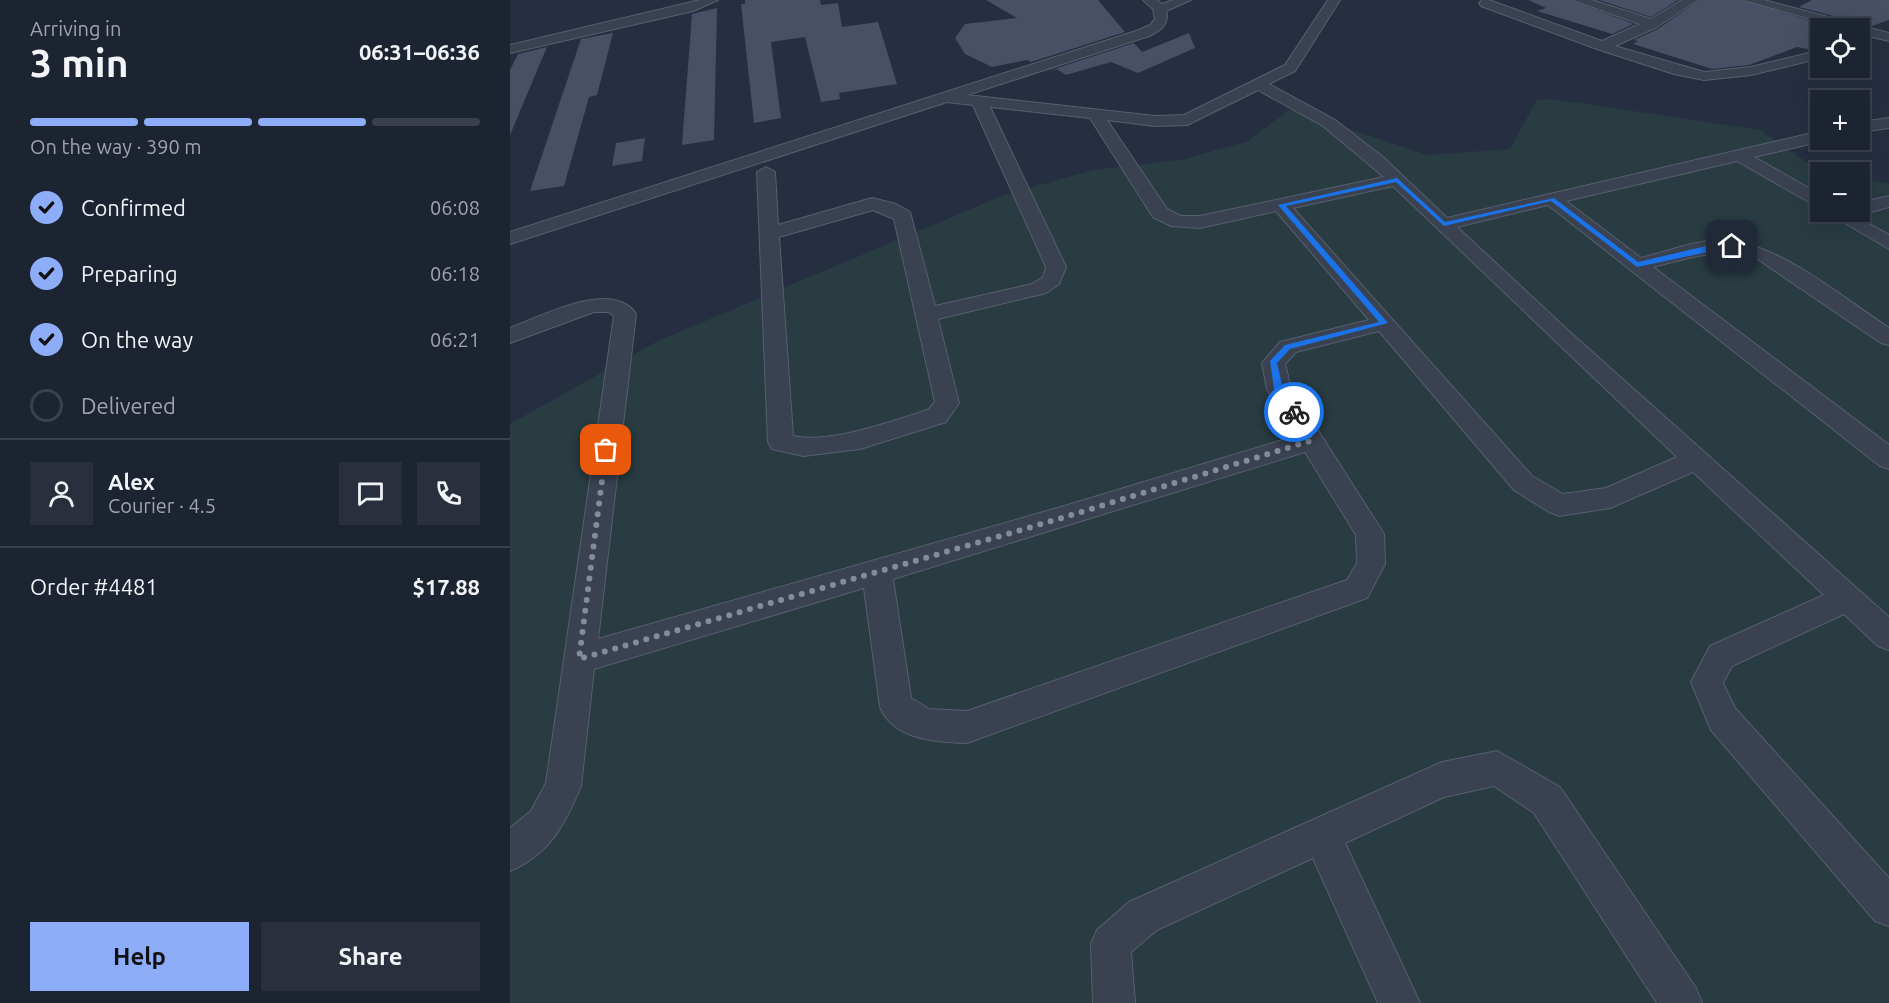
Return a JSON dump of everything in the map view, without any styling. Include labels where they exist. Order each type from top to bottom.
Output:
[{"type":"street","points":[[686,0],[705,0]]},
{"type":"street","points":[[512,49],[689,8],[712,0]]},
{"type":"street","points":[[510,238],[1144,33],[1160,24],[1162,13],[1156,3],[1185,0]]},
{"type":"street","points":[[945,98],[1155,121],[1187,120],[1290,68],[1334,0]]},
{"type":"street","points":[[1494,0],[1485,3],[1602,46],[1679,71],[1704,76],[1750,71],[1810,57]]},
{"type":"street","points":[[1579,0],[1652,24]]},
{"type":"street","points":[[1602,46],[1652,24],[1691,0]]},
{"type":"street","points":[[1749,0],[1817,18]]},
{"type":"street","points":[[1870,33],[1889,39]]},
{"type":"street","points":[[1870,44],[1889,39]]},
{"type":"street","points":[[1259,85],[1329,123],[1397,180],[1696,460],[1889,636]]},
{"type":"street","points":[[926,315],[1040,289],[1052,280],[1056,267],[980,103]]},
{"type":"street","points":[[1094,113],[1160,213],[1178,222],[1200,222],[1397,180]]},
{"type":"street","points":[[1870,126],[1889,123]]},
{"type":"street","points":[[510,256],[832,151],[868,124]]},
{"type":"street","points":[[1444,224],[1810,139]]},
{"type":"street","points":[[1739,155],[1810,197]]},
{"type":"street","points":[[766,172],[781,442],[803,447],[860,440],[938,416],[947,403],[903,216],[889,208],[872,204],[770,234]]},
{"type":"street","points":[[1552,199],[1889,459]]},
{"type":"street","points":[[1870,206],[1889,201]]},
{"type":"street","points":[[1281,205],[1523,483],[1559,505],[1610,498],[1696,460]]},
{"type":"street","points":[[1856,222],[1889,243]]},
{"type":"street","points":[[1637,265],[1715,246],[1732,246],[1762,254],[1889,338]]},
{"type":"street","points":[[510,336],[591,306],[613,305],[625,314],[563,786],[544,824],[510,852]]},
{"type":"street","points":[[877,572],[896,707],[925,724],[967,727],[1357,589],[1371,564],[1370,534],[1279,389],[1273,363],[1288,347],[1384,323]]},
{"type":"street","points":[[579,659],[877,572],[1313,440]]},
{"type":"street","points":[[1847,598],[1721,656],[1707,682],[1723,719],[1889,907]]},
{"type":"street","points":[[1114,1003],[1111,944],[1143,916],[1442,780],[1497,768],[1547,800],[1681,1003]]},
{"type":"street","points":[[1322,835],[1398,1003]]},
{"type":"shaded area","points":[[1553,99],[1760,130],[1810,165],[1810,222],[1870,222],[1870,180],[1889,184],[1889,1003],[510,1003],[510,424],[658,341],[1004,195],[1093,170],[1185,159],[1248,141],[1290,109],[1427,155],[1510,149],[1537,100]]},
{"type":"building","points":[[745,0],[820,0],[821,5],[838,3],[842,27],[878,22],[897,84],[839,93],[840,99],[821,102],[805,37],[771,42],[781,118],[754,123],[741,4],[745,4]]},
{"type":"building","points":[[986,0],[1098,0],[1125,32],[1031,62],[1027,60],[992,67],[965,54],[955,38],[965,24],[1017,18]]},
{"type":"building","points":[[1528,0],[1571,0],[1634,24],[1612,34],[1537,11],[1546,8]]},
{"type":"building","points":[[1599,0],[1678,0],[1651,17]]},
{"type":"building","points":[[1699,0],[1741,0],[1810,20],[1810,49],[1797,47],[1749,65],[1712,69],[1633,44],[1638,41],[1634,40],[1658,29]]},
{"type":"building","points":[[1812,0],[1889,0],[1889,20],[1872,26],[1870,25],[1870,18],[1841,18],[1799,7]]},
{"type":"building","points":[[717,8],[714,140],[682,145],[692,14]]},
{"type":"building","points":[[613,33],[597,95],[589,97],[564,186],[530,191],[581,39]]},
{"type":"building","points":[[1189,33],[1195,48],[1138,73],[1111,62],[1066,75],[1057,69],[1048,71],[1134,43],[1142,52]]},
{"type":"building","points":[[547,47],[510,135],[510,70],[518,54]]},
{"type":"building","points":[[645,138],[642,161],[612,166],[616,143]]},
{"type":"way so far","points":[[606,450],[579,659],[1062,518],[1313,440],[1294,412]]},
{"type":"route","points":[[1294,412],[1279,389],[1273,363],[1288,347],[1384,323],[1281,205],[1397,180],[1444,224],[1552,199],[1637,265],[1715,246],[1732,246]]}]
